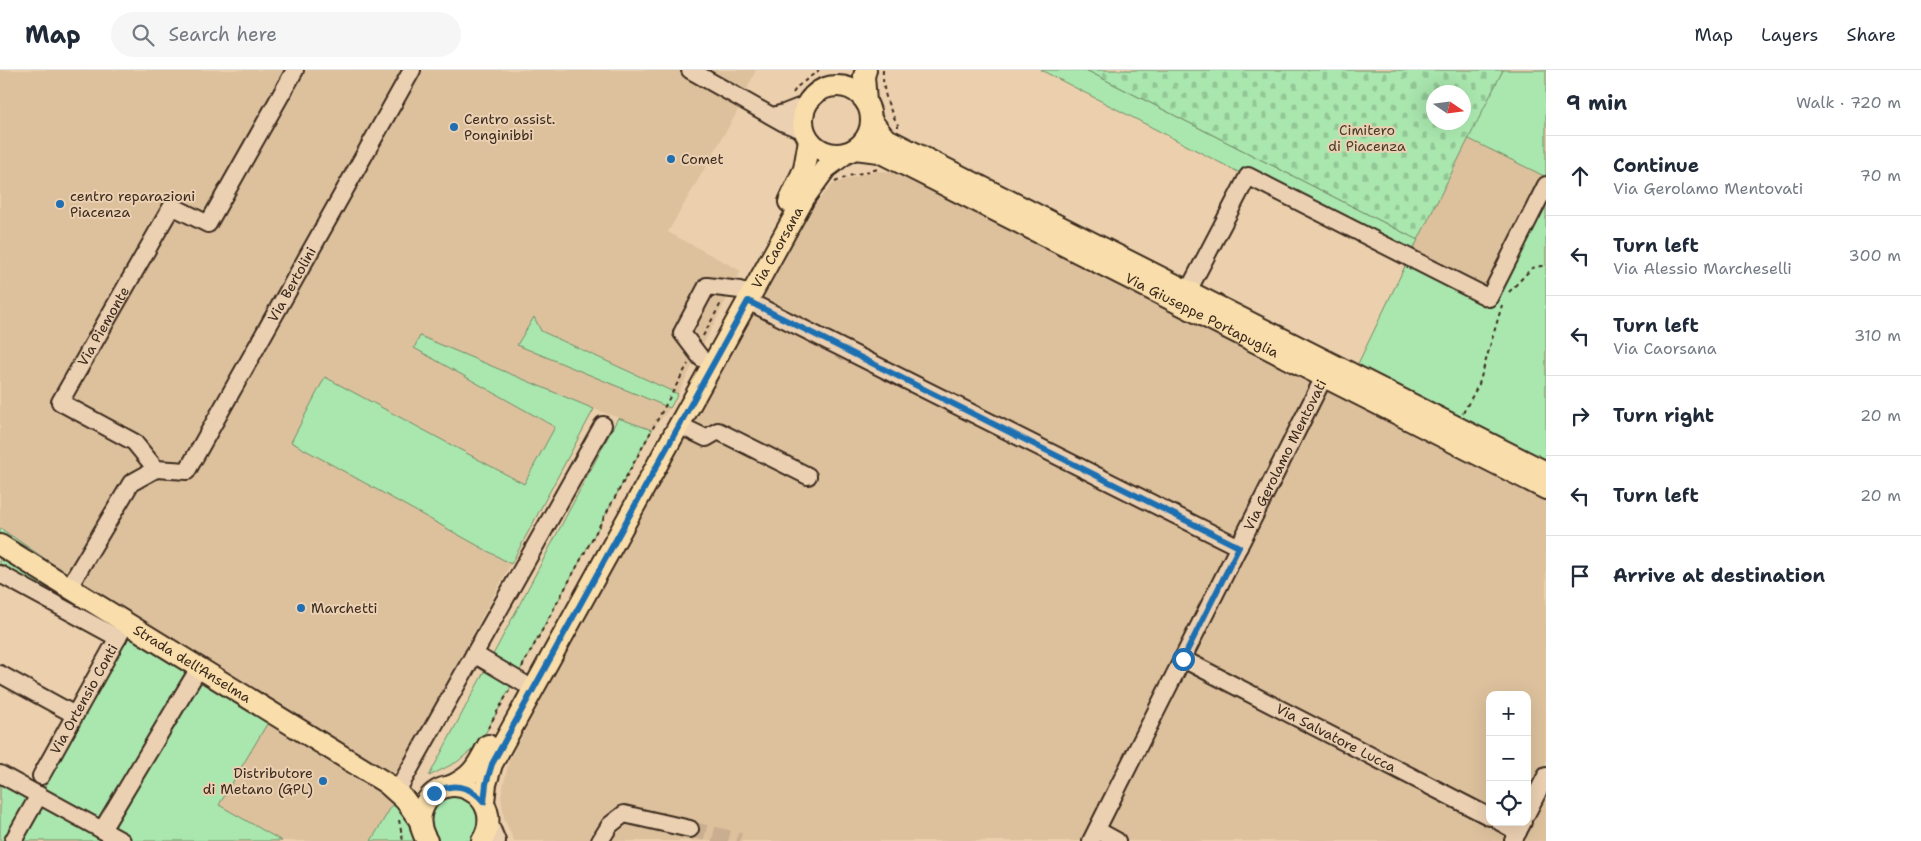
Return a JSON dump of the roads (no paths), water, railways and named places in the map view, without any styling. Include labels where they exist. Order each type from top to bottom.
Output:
[{"type":"main road","points":[[824,78],[838,80],[845,70]]},
{"type":"main road","points":[[824,78],[807,104],[804,113],[807,136],[817,147],[826,152],[836,154],[851,151],[866,137],[869,111],[864,76],[866,70]]},
{"type":"main road","points":[[824,78],[839,86],[850,88],[859,94],[869,111]]},
{"type":"main road","name":"Via Giuseppe Portapuglia","points":[[869,111],[885,138],[1188,291],[1546,489]]},
{"type":"main road","name":"Via Caorsana","points":[[484,802],[486,784],[492,764],[679,425],[741,293],[799,183],[806,162],[807,136]]},
{"type":"main road","name":"Via Giuseppe Portapuglia","points":[[851,151],[879,152],[905,164],[1328,370],[1456,427],[1546,472]]},
{"type":"main road","name":"Via Caorsana","points":[[442,790],[465,779],[476,768],[519,681],[698,354],[826,168],[851,151]]},
{"type":"main road","name":"Strada dell'Anselma","points":[[0,545],[69,587],[122,630],[200,668],[397,790],[423,834]]},
{"type":"main road","name":"Strada dell'Anselma","points":[[397,790],[442,790],[460,786],[470,789],[484,802]]},
{"type":"main road","points":[[423,834],[421,811],[426,801],[442,790]]},
{"type":"main road","points":[[482,841],[489,822],[484,802]]},
{"type":"street","name":"Via Piemonte","points":[[156,469],[134,442],[60,402],[172,206],[208,224],[295,70]]},
{"type":"street","name":"Via Bertolini","points":[[156,469],[187,471],[412,70]]},
{"type":"street","points":[[690,70],[779,114],[784,123],[807,136]]},
{"type":"street","points":[[779,114],[807,104]]},
{"type":"street","points":[[1188,291],[1248,176],[1489,298],[1546,185]]},
{"type":"street","points":[[698,354],[682,333],[707,286],[741,293],[1239,547]]},
{"type":"street","name":"Via Gerolamo Mentovati","points":[[1094,836],[1328,370]]},
{"type":"street","points":[[397,790],[603,425]]},
{"type":"street","points":[[679,425],[706,438],[718,430],[808,476]]},
{"type":"street","points":[[69,587],[131,483],[156,469]]},
{"type":"street","points":[[0,574],[122,630]]},
{"type":"street","name":"Via Ortensio Conti","points":[[40,776],[122,630]]},
{"type":"street","points":[[474,654],[519,681]]},
{"type":"street","name":"Via Salvatore Lucca","points":[[1183,659],[1486,815]]},
{"type":"street","points":[[102,830],[200,668]]},
{"type":"street","points":[[0,674],[74,715]]},
{"type":"street","points":[[0,774],[122,841]]},
{"type":"street","points":[[1531,805],[1546,776]]},
{"type":"street","points":[[13,841],[39,795]]},
{"type":"street","points":[[600,841],[610,825],[624,814],[690,829]]},
{"type":"street","points":[[489,822],[497,841]]},
{"type":"street","points":[[1094,836],[1117,841]]},
{"type":"tunnel","points":[[690,829],[740,841]]},
{"type":"place","name":"Centro assist. Ponginibbi","points":[[454,127]]},
{"type":"place","name":"Comet","points":[[671,159]]},
{"type":"place","name":"centro reparazioni Piacenza","points":[[60,204]]},
{"type":"place","name":"Marchetti","points":[[301,608]]},
{"type":"place","name":"Distributore di Metano (GPL)","points":[[323,781]]},
{"type":"park label","name":"Cimitero di Piacenza","points":[[1367,138]]}]
